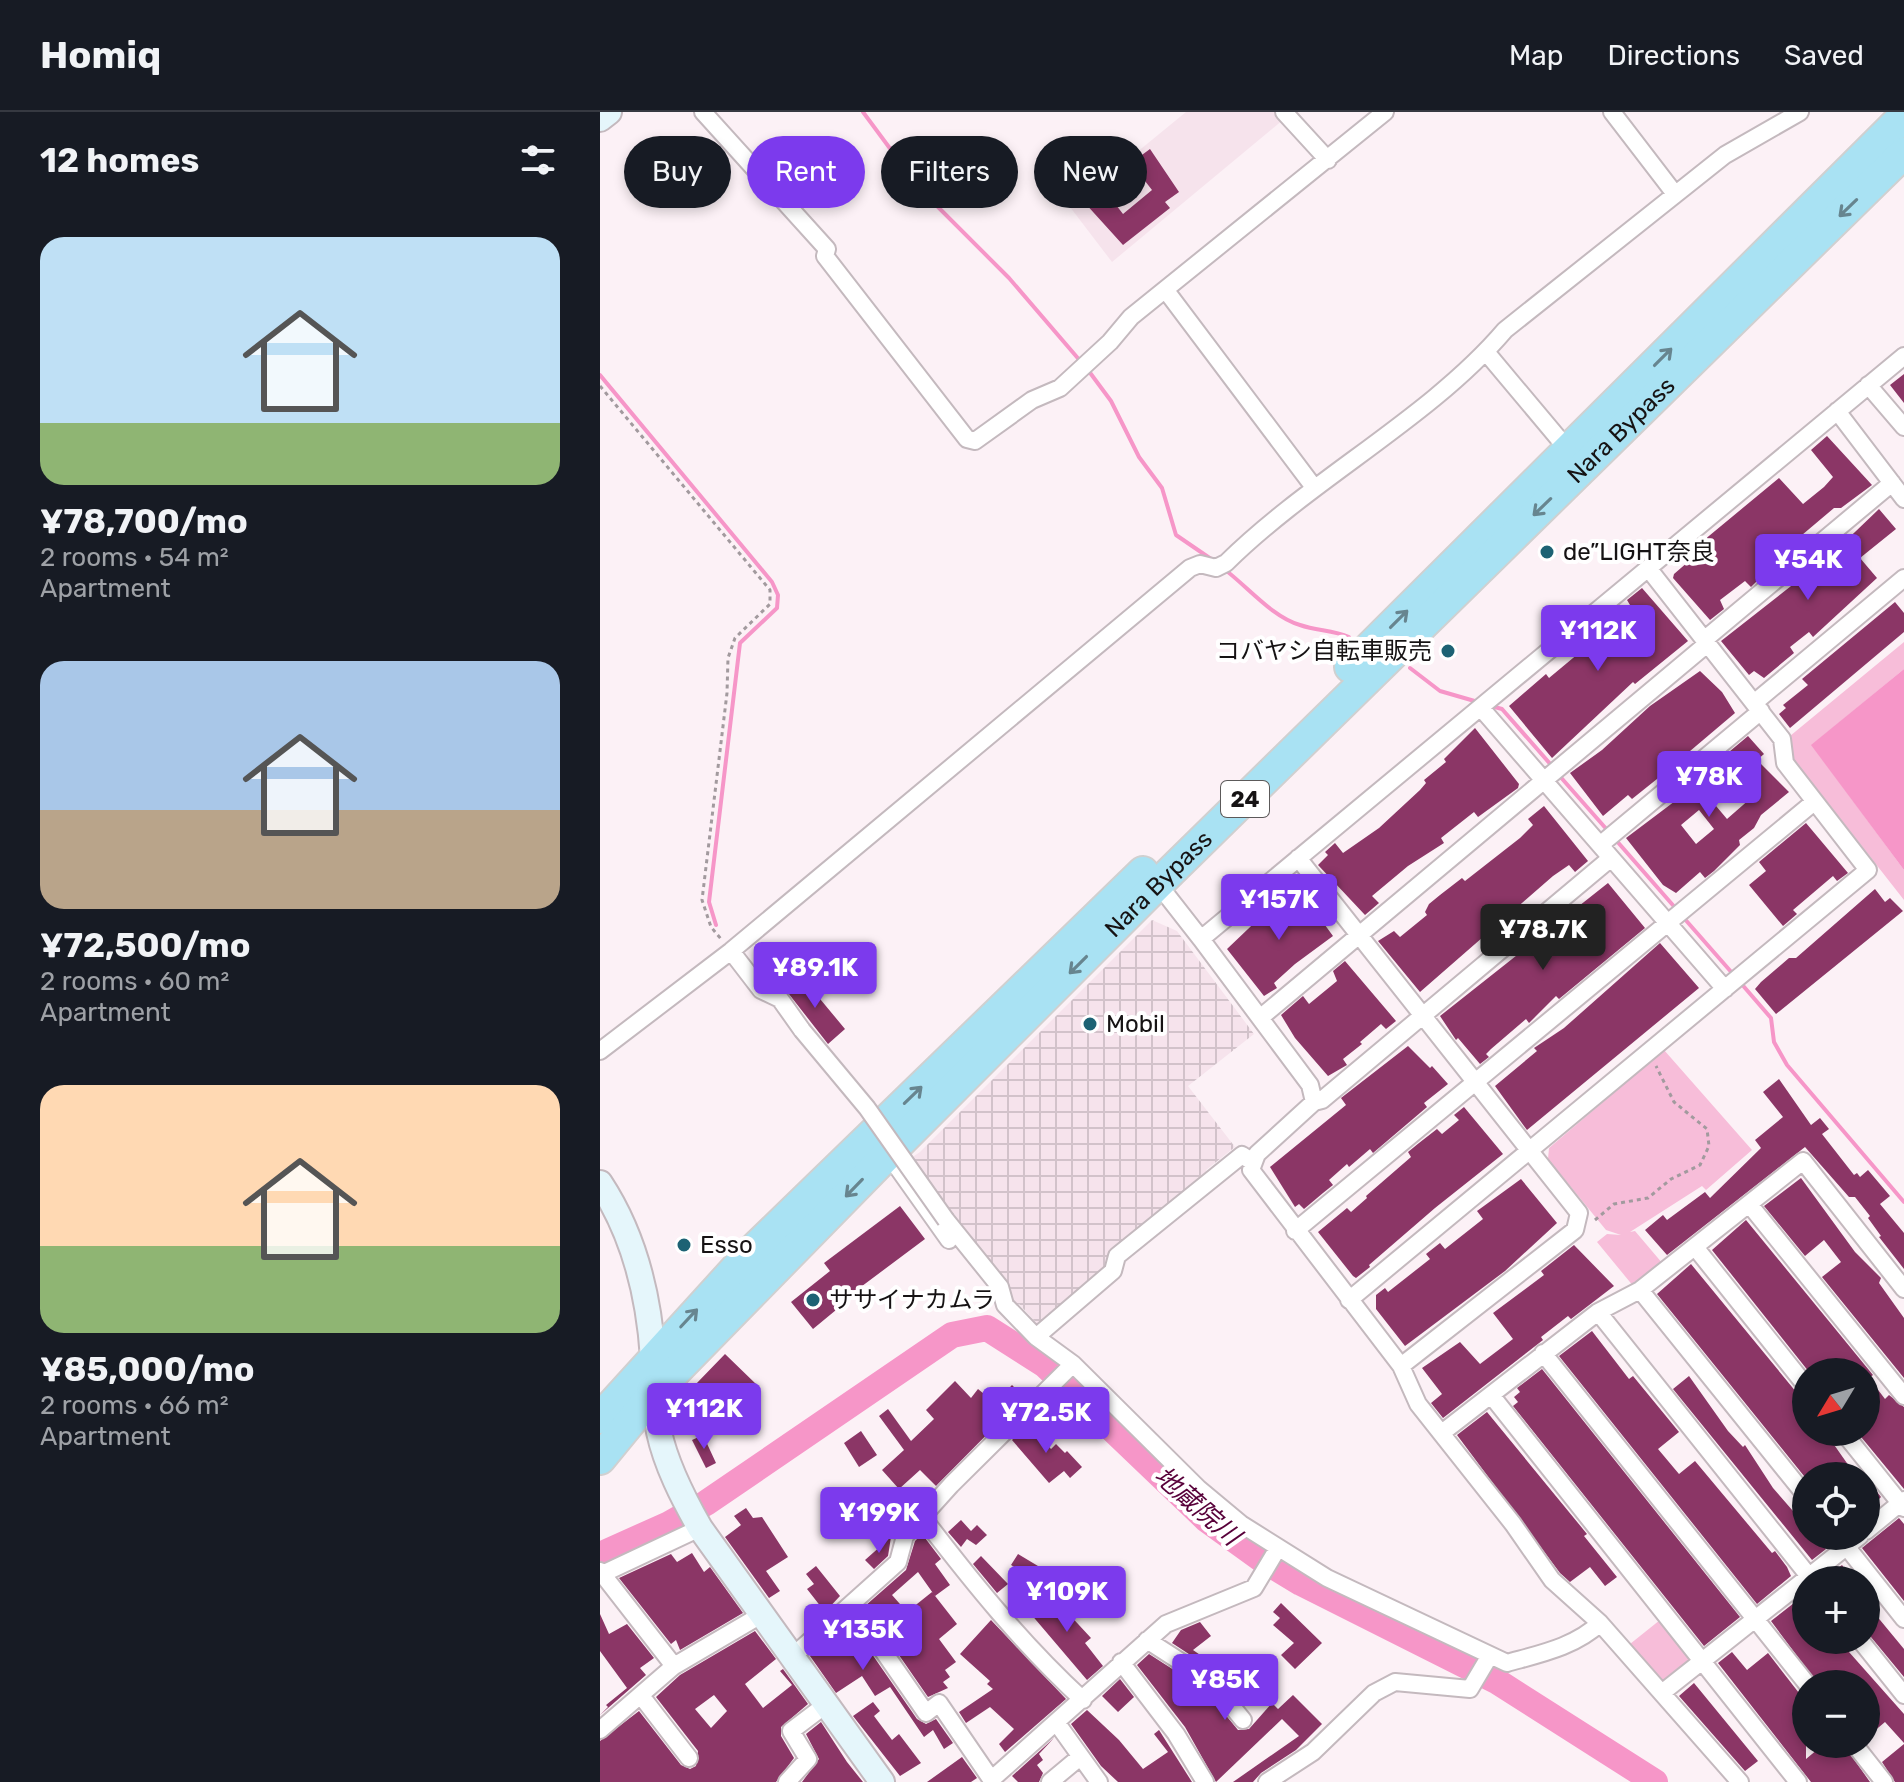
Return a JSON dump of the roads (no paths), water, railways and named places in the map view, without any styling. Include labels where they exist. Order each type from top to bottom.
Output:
[{"type":"highway","name":"Nara Bypass","points":[[600,1418],[752,1251],[1569,451],[1904,116]]},
{"type":"highway","name":"Nara Bypass","points":[[600,1459],[655,1392],[888,1154],[1158,884],[1904,153]]},
{"type":"main road","points":[[600,119],[609,112]]},
{"type":"main road","points":[[600,1183],[626,1230],[639,1267],[653,1357],[659,1432],[684,1497],[699,1526],[882,1782]]},
{"type":"street","points":[[703,112],[827,249],[825,256],[967,439],[975,441],[1032,400],[1060,388],[1087,366],[1131,317],[1167,292],[1385,112]]},
{"type":"street","points":[[1284,112],[1328,160]]},
{"type":"street","points":[[1612,112],[1675,194]]},
{"type":"street","points":[[600,1051],[731,951],[1190,568],[1200,564],[1221,565],[1313,486],[1486,352],[1505,330],[1675,194],[1725,155],[1800,112]]},
{"type":"street","points":[[1167,292],[1313,486]]},
{"type":"street","points":[[1486,352],[1569,451]]},
{"type":"street","points":[[1201,939],[1904,356]]},
{"type":"street","points":[[1868,385],[1904,427]]},
{"type":"street","points":[[1837,411],[1904,499]]},
{"type":"street","points":[[1260,1018],[1892,483]]},
{"type":"street","points":[[1349,1300],[1868,870],[1785,763],[1782,739],[1648,568]]},
{"type":"street","points":[[1600,845],[1904,578]]},
{"type":"street","points":[[1481,708],[1725,989]]},
{"type":"street","points":[[1295,1231],[1814,802]]},
{"type":"street","points":[[1298,858],[1579,1213],[1575,1230],[1401,1366]]},
{"type":"street","points":[[1251,1161],[1314,1102],[1322,1100],[1611,858]]},
{"type":"street","points":[[1158,884],[1310,1085],[1314,1102]]},
{"type":"street","points":[[731,951],[761,990],[780,999],[867,1108],[946,1220],[1000,1287],[1005,1305]]},
{"type":"street","points":[[888,1154],[939,1227],[1036,1337],[1199,1489],[1277,1550],[1488,1661],[1507,1663],[1558,1648],[1589,1634],[1600,1623]]},
{"type":"street","points":[[1036,1337],[1113,1271],[1117,1256],[1242,1155],[1251,1161],[1255,1179],[1401,1366],[1418,1404],[1443,1432],[1552,1580],[1600,1623],[1740,1782]]},
{"type":"street","points":[[1443,1432],[1598,1312],[1640,1290],[1803,1161],[1904,1289]]},
{"type":"street","points":[[1749,1204],[1904,1396]]},
{"type":"street","points":[[1695,1247],[1792,1368]]},
{"type":"street","points":[[1640,1290],[1792,1479]]},
{"type":"street","points":[[1598,1312],[1800,1566]]},
{"type":"street","points":[[1543,1353],[1796,1670]]},
{"type":"street","points":[[793,1656],[898,1562],[905,1536],[924,1519],[951,1485],[1070,1367]]},
{"type":"street","points":[[1491,1395],[1798,1782]]},
{"type":"street","points":[[1855,1446],[1903,1504],[1880,1521]]},
{"type":"street","points":[[924,1519],[978,1590],[1053,1673],[1083,1700]]},
{"type":"street","points":[[674,1666],[601,1573],[699,1526]]},
{"type":"street","points":[[852,1606],[926,1713],[939,1703],[992,1781],[1166,1624],[1254,1588],[1277,1550]]},
{"type":"street","points":[[1822,1566],[1838,1550]]},
{"type":"street","points":[[1855,1550],[1904,1619]]},
{"type":"street","points":[[1663,1692],[1792,1592]]},
{"type":"street","points":[[600,1730],[642,1697],[674,1666],[761,1615]]},
{"type":"street","points":[[1147,1640],[1212,1682],[1243,1720]]},
{"type":"street","points":[[1871,1654],[1904,1695]]},
{"type":"street","points":[[1267,1782],[1313,1752],[1374,1693],[1395,1682],[1470,1689],[1488,1661]]},
{"type":"street","points":[[1121,1662],[1176,1734],[1205,1782]]},
{"type":"street","points":[[642,1697],[689,1758]]},
{"type":"street","points":[[787,1782],[808,1759],[791,1731],[828,1703]]},
{"type":"street","points":[[1056,1722],[1099,1782]]},
{"type":"street","points":[[1050,1782],[1080,1757]]},
{"type":"street","points":[[1865,1758],[1884,1782]]},
{"type":"waterway","points":[[863,112],[920,189],[1009,278],[1082,363]]},
{"type":"waterway","points":[[1088,370],[1111,401],[1139,457],[1162,488],[1176,535],[1214,561]]},
{"type":"waterway","points":[[600,375],[772,582],[778,595],[777,608],[740,643],[709,902],[716,925]]},
{"type":"waterway","points":[[1224,569],[1290,621],[1349,637]]},
{"type":"waterway","points":[[1410,668],[1440,691],[1478,702]]},
{"type":"waterway","points":[[1491,706],[1502,709],[1552,766]]},
{"type":"waterway","points":[[1557,773],[1609,832]]},
{"type":"waterway","points":[[1615,839],[1678,911]]},
{"type":"waterway","points":[[1683,917],[1733,974]]},
{"type":"waterway","points":[[1739,981],[1771,1018],[1774,1042],[1787,1065],[1904,1202]]},
{"type":"waterway","name":"地蔵院川","points":[[600,1555],[669,1524],[706,1503],[952,1335],[987,1328],[1045,1365],[1207,1520],[1261,1559],[1301,1583],[1498,1682],[1655,1782]]},
{"type":"place","name":"de”LIGHT奈良","points":[[1547,552]]},
{"type":"place","name":"コバヤシ自転車販売","points":[[1448,651]]},
{"type":"place","name":"Mobil","points":[[1090,1024]]},
{"type":"place","name":"Esso","points":[[684,1245]]},
{"type":"place","name":"ササイナカムラ","points":[[813,1300]]}]
